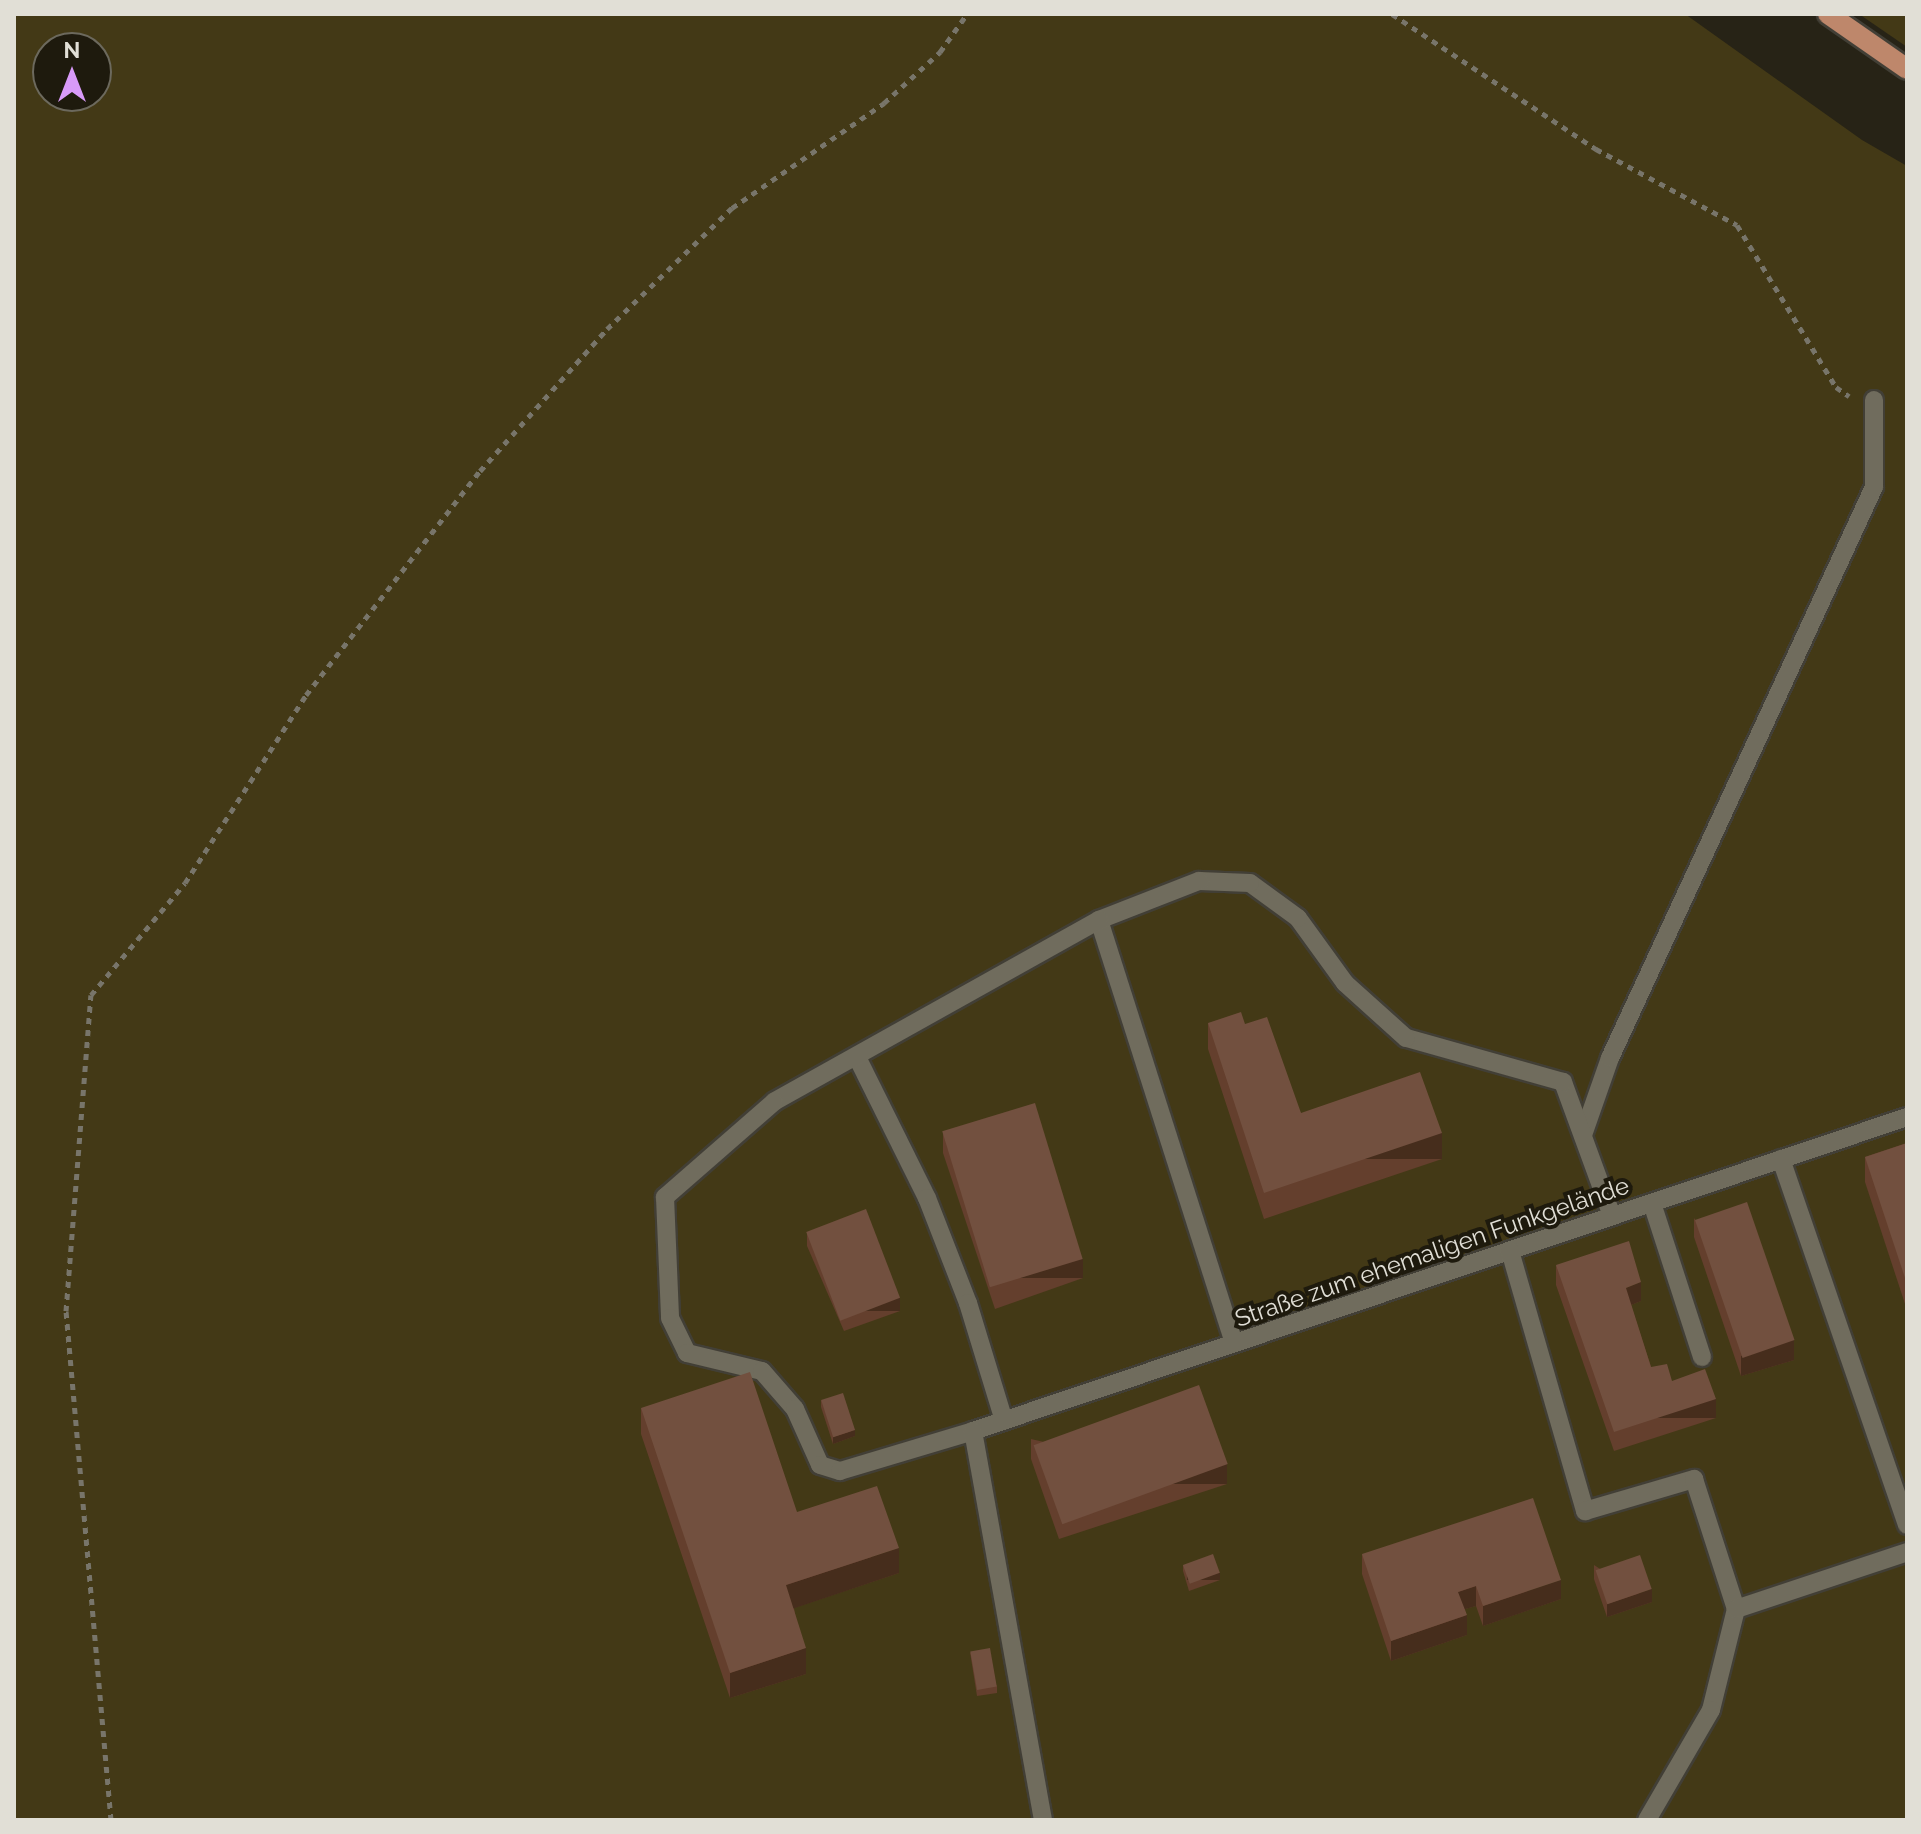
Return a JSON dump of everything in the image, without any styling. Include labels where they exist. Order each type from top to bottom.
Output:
[{"type":"main road","points":[[1828,14],[1907,69]]},
{"type":"lane","points":[[1583,1135],[1610,1058],[1874,487],[1874,408]]},
{"type":"lane","points":[[1004,1421],[968,1303],[927,1198],[857,1057],[1099,920],[1199,881],[1250,883],[1298,918],[1345,983],[1406,1038],[1563,1082],[1612,1216]]},
{"type":"lane","points":[[1099,920],[1234,1343]]},
{"type":"lane","name":"Straße zum ehemaligen Funkgelände","points":[[857,1057],[774,1102],[665,1197],[670,1318],[687,1353],[762,1371],[795,1409],[820,1465],[840,1471],[855,1463],[1004,1421],[1907,1117]]},
{"type":"lane","points":[[1781,1159],[1907,1525]]},
{"type":"lane","points":[[1652,1203],[1702,1357]]},
{"type":"lane","points":[[1510,1251],[1585,1511],[1694,1479],[1736,1609],[1711,1710],[1647,1820]]},
{"type":"lane","points":[[973,1431],[1043,1820]]},
{"type":"lane","points":[[1736,1609],[1907,1552]]},
{"type":"path","points":[[111,1820],[66,1311],[91,995],[185,883],[306,695],[512,435],[607,329],[732,208],[884,103],[940,52],[967,14]]},
{"type":"path","points":[[1392,14],[1596,149],[1737,225],[1836,387],[1874,408]]},
{"type":"shaded area","points":[[14,14],[1685,14],[1862,140],[1907,166],[1907,1820],[14,1820]]},
{"type":"shaded area","points":[[1859,14],[1907,14],[1907,47]]},
{"type":"building","points":[[1241,1012],[1245,1024],[1267,1017],[1301,1113],[1420,1072],[1442,1133],[1264,1193],[1208,1023]]},
{"type":"building","points":[[1035,1103],[1083,1259],[990,1287],[942,1131]]},
{"type":"building","points":[[1907,1143],[1907,1284],[1865,1157]]},
{"type":"building","points":[[1747,1202],[1795,1340],[1743,1358],[1695,1220]]},
{"type":"building","points":[[866,1209],[900,1298],[840,1321],[806,1232]]},
{"type":"building","points":[[1629,1241],[1641,1282],[1626,1288],[1651,1367],[1667,1364],[1672,1381],[1705,1369],[1716,1399],[1614,1432],[1556,1265]]},
{"type":"building","points":[[750,1372],[797,1512],[877,1486],[899,1548],[786,1585],[806,1648],[730,1673],[641,1408]]},
{"type":"building","points":[[1199,1385],[1228,1464],[1062,1524],[1034,1445]]},
{"type":"building","points":[[843,1393],[855,1430],[833,1437],[821,1400]]},
{"type":"building","points":[[1533,1498],[1561,1580],[1483,1606],[1476,1586],[1458,1592],[1467,1615],[1391,1641],[1362,1554]]},
{"type":"building","points":[[1213,1554],[1220,1573],[1190,1584],[1183,1565]]},
{"type":"building","points":[[1640,1555],[1652,1589],[1607,1604],[1596,1570]]},
{"type":"building","points":[[990,1648],[997,1686],[977,1690],[970,1651]]}]
